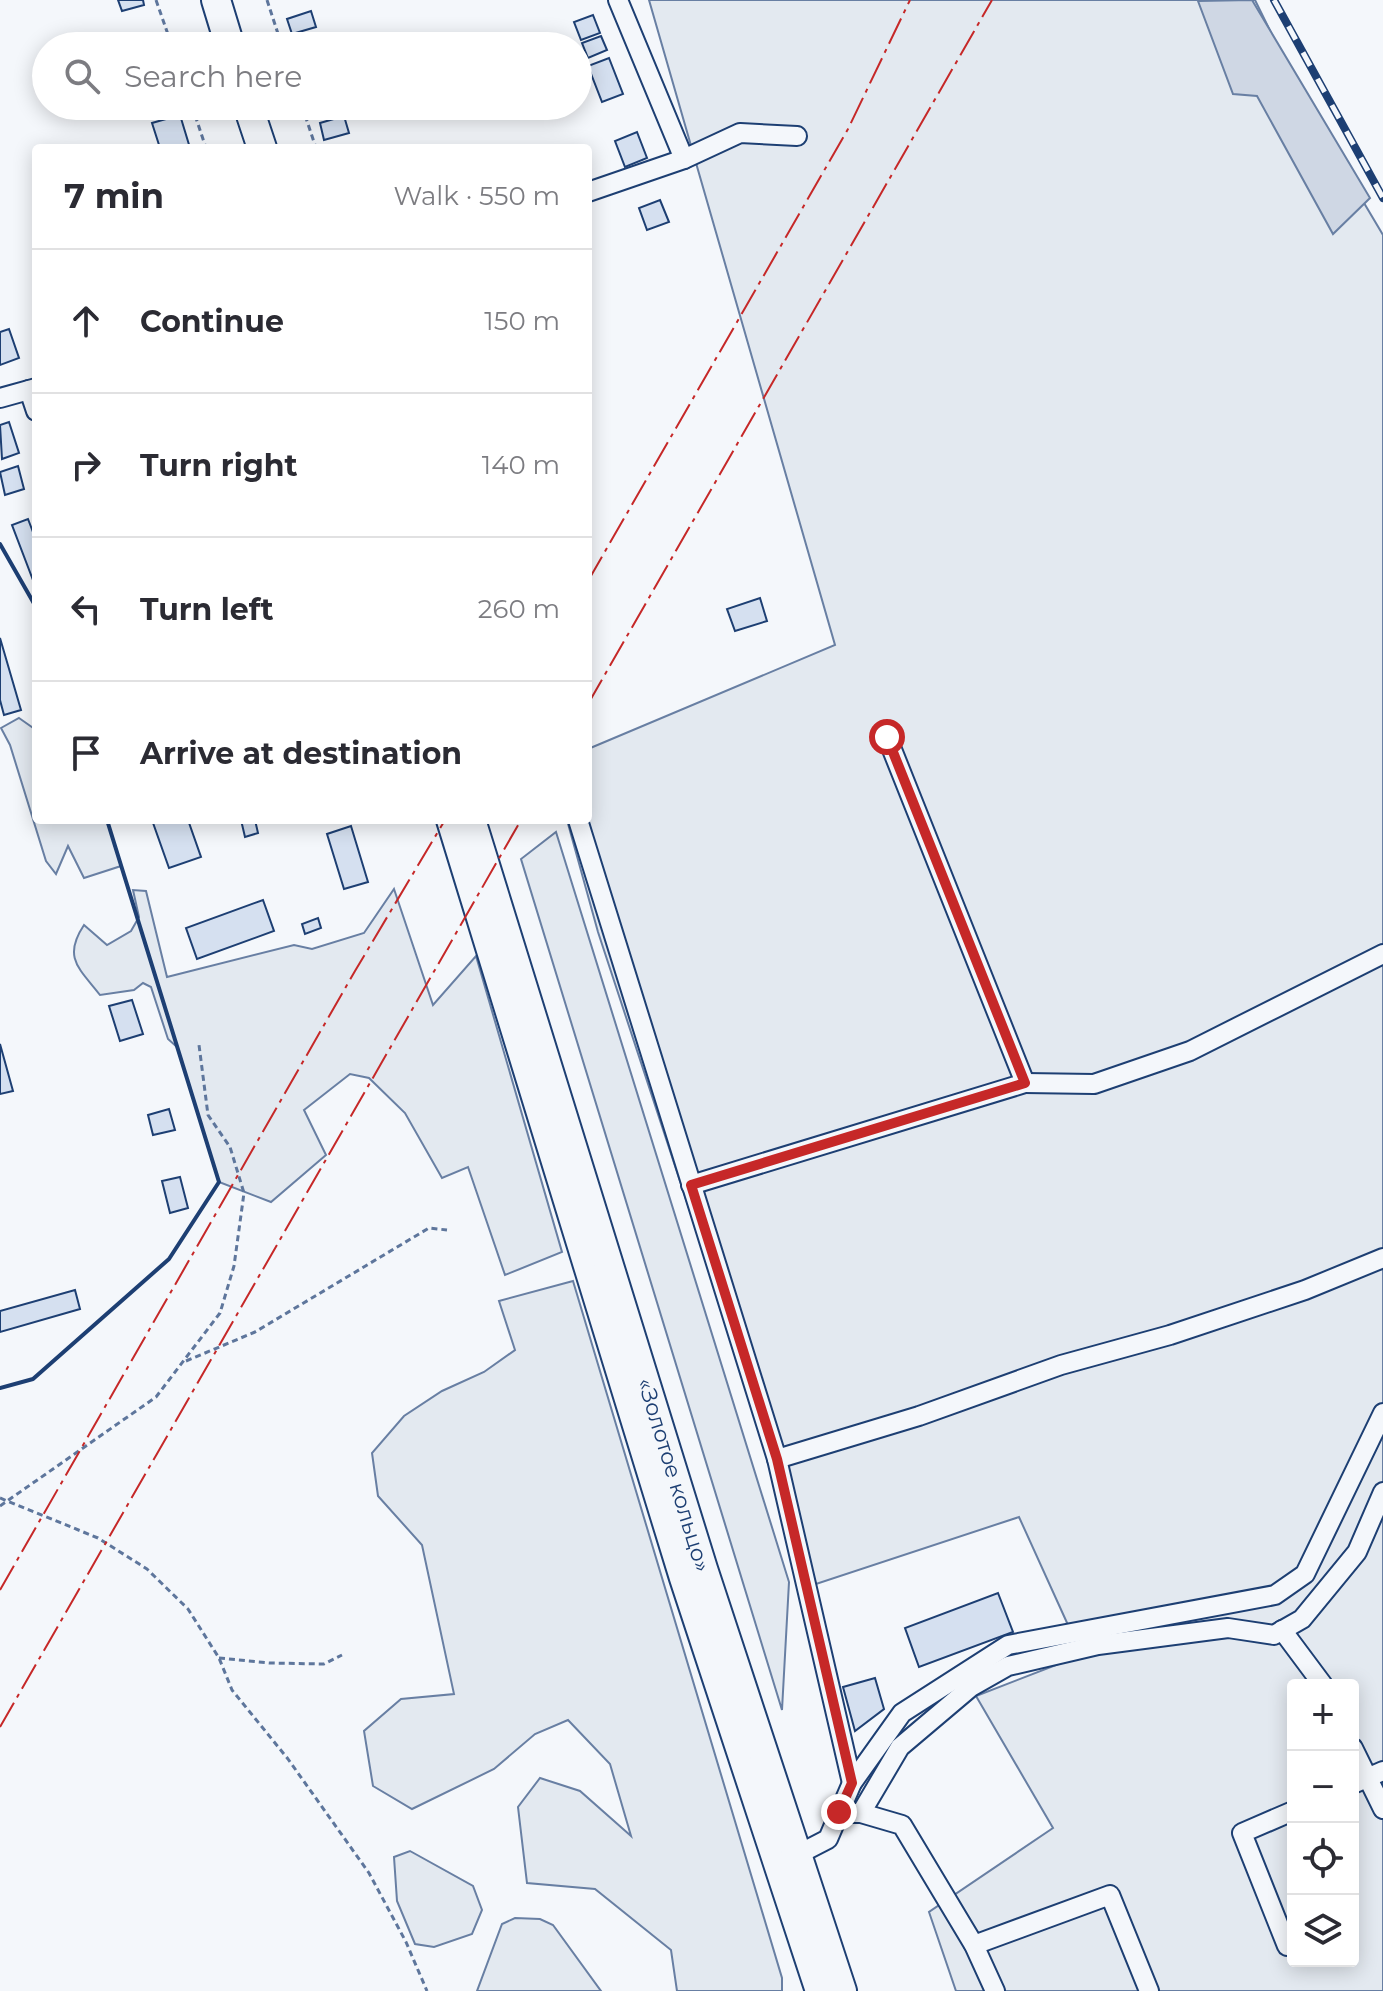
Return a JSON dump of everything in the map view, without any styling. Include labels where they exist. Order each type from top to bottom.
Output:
[{"type":"highway","points":[[216,0],[226,32]]},
{"type":"highway","points":[[253,120],[261,144]]},
{"type":"highway","points":[[453,824],[504,961]]},
{"type":"highway","points":[[472,824],[504,961]]},
{"type":"highway","name":"«Золотое кольцо»","points":[[504,961],[842,1991]]},
{"type":"highway","name":"«Золотое кольцо»","points":[[504,961],[684,1578],[820,1991]]},
{"type":"street","points":[[618,0],[684,159]]},
{"type":"street","points":[[592,191],[684,159],[740,133],[797,136]]},
{"type":"street","points":[[0,398],[32,389]]},
{"type":"street","points":[[887,737],[1025,1083]]},
{"type":"street","points":[[579,824],[777,1459],[852,1783]]},
{"type":"street","points":[[691,1185],[1025,1083],[1094,1084],[1190,1051],[1383,954]]},
{"type":"street","points":[[777,1459],[919,1416],[1061,1365],[1170,1335],[1290,1295],[1383,1258]]},
{"type":"street","points":[[797,1855],[828,1839],[852,1783],[902,1713],[1008,1645],[1275,1595],[1305,1574],[1383,1413]]},
{"type":"street","points":[[861,1813],[900,1747],[971,1687],[1008,1666],[1098,1645],[1180,1633],[1228,1628],[1274,1635],[1302,1619],[1357,1552],[1383,1492]]},
{"type":"street","points":[[1282,1630],[1319,1679]]},
{"type":"street","points":[[1355,1751],[1383,1809]]},
{"type":"street","points":[[839,1812],[861,1813],[902,1825],[974,1945],[995,1991]]},
{"type":"street","points":[[1287,1814],[1242,1833],[1287,1946]]},
{"type":"street","points":[[974,1945],[1110,1895],[1149,1991]]},
{"type":"path","points":[[156,0],[167,32]]},
{"type":"path","points":[[267,0],[277,32]]},
{"type":"path","points":[[197,120],[205,144]]},
{"type":"path","points":[[307,120],[315,144]]},
{"type":"path","points":[[0,1506],[156,1397],[220,1313],[234,1266],[244,1193],[230,1147],[208,1115],[199,1045]]},
{"type":"path","points":[[183,1362],[255,1332],[429,1228],[447,1230]]},
{"type":"path","points":[[0,1498],[98,1538],[147,1569],[188,1609],[219,1658],[232,1690],[288,1759],[369,1873],[406,1942],[427,1991]]},
{"type":"path","points":[[219,1658],[324,1664],[342,1655]]},
{"type":"shaded area","points":[[649,0],[1255,0],[1310,112],[1383,235],[1383,1991],[956,1991],[929,1912],[1053,1828],[976,1696],[1069,1660],[1073,1636],[1019,1517],[813,1585],[598,932],[568,824],[592,824],[592,747],[835,645]]},
{"type":"shaded area","points":[[1252,0],[1370,198],[1333,234],[1257,96],[1233,94],[1198,1]]},
{"type":"shaded area","points":[[19,718],[32,727],[32,816],[10,745],[1,728]]},
{"type":"shaded area","points":[[35,824],[108,824],[121,866],[84,878],[68,846],[56,874],[46,861]]},
{"type":"shaded area","points":[[556,832],[789,1582],[782,1710],[521,859]]},
{"type":"shaded area","points":[[394,889],[433,1005],[476,956],[562,1252],[505,1275],[468,1167],[442,1178],[405,1113],[369,1078],[350,1074],[304,1110],[326,1155],[271,1202],[219,1182],[177,1047],[168,1039],[151,987],[143,983],[134,990],[100,995],[80,970],[74,955],[74,946],[84,925],[107,945],[131,931],[139,917],[133,890],[146,891],[167,977],[294,945],[312,949],[364,933]]},
{"type":"shaded area","points":[[573,1281],[782,1978],[782,1991],[677,1991],[671,1950],[595,1889],[527,1883],[518,1807],[540,1778],[580,1791],[631,1836],[610,1764],[568,1720],[535,1734],[494,1769],[412,1809],[373,1786],[364,1731],[401,1699],[454,1694],[422,1545],[378,1496],[372,1453],[404,1416],[442,1391],[484,1372],[515,1350],[499,1301]]},
{"type":"shaded area","points":[[410,1851],[473,1886],[482,1910],[472,1934],[434,1947],[415,1944],[397,1901],[394,1857]]},
{"type":"shaded area","points":[[515,1918],[540,1919],[553,1925],[601,1991],[477,1991],[502,1924]]},
{"type":"building","points":[[118,0],[143,0],[144,5],[122,11]]},
{"type":"building","points":[[311,11],[316,27],[291,32],[287,19]]},
{"type":"building","points":[[593,15],[600,33],[592,36],[592,32],[578,32],[574,22]]},
{"type":"building","points":[[601,36],[607,50],[592,56],[592,39]]},
{"type":"building","points":[[609,58],[623,94],[602,102],[592,76],[592,64]]},
{"type":"building","points":[[182,120],[189,144],[159,144],[152,123]]},
{"type":"building","points":[[345,120],[349,133],[324,140],[320,123]]},
{"type":"building","points":[[637,132],[647,158],[625,167],[615,141]]},
{"type":"building","points":[[660,200],[669,222],[647,230],[639,208]]},
{"type":"building","points":[[9,329],[19,358],[0,365],[0,332]]},
{"type":"building","points":[[9,422],[19,453],[2,459],[0,425]]},
{"type":"building","points":[[18,466],[24,489],[5,495],[0,472]]},
{"type":"building","points":[[28,519],[32,530],[32,578],[12,525]]},
{"type":"building","points":[[760,598],[767,621],[735,631],[727,609]]},
{"type":"building","points":[[0,638],[21,710],[4,715],[0,700]]},
{"type":"building","points":[[153,824],[189,824],[201,857],[169,868]]},
{"type":"building","points":[[242,824],[256,824],[258,833],[245,837]]},
{"type":"building","points":[[351,826],[368,882],[344,889],[327,834]]},
{"type":"building","points":[[263,900],[274,931],[197,959],[186,928]]},
{"type":"building","points":[[318,918],[321,928],[305,934],[302,924]]},
{"type":"building","points":[[132,1000],[143,1034],[120,1041],[109,1006]]},
{"type":"building","points":[[0,1044],[13,1091],[0,1094]]},
{"type":"building","points":[[169,1109],[175,1130],[153,1135],[148,1115]]},
{"type":"building","points":[[180,1177],[188,1208],[170,1213],[162,1181]]},
{"type":"building","points":[[75,1290],[80,1309],[0,1332],[0,1311]]},
{"type":"building","points":[[998,1593],[1013,1632],[919,1667],[905,1628]]},
{"type":"building","points":[[875,1678],[884,1709],[855,1731],[843,1687]]},
{"type":"railway","points":[[1274,0],[1383,198]]},
{"type":"wall","points":[[0,544],[32,600]]},
{"type":"wall","points":[[0,1388],[33,1379],[169,1259],[219,1182],[108,824]]},
{"type":"power","points":[[592,574],[848,129],[910,0]]},
{"type":"power","points":[[592,697],[992,0]]},
{"type":"power","points":[[0,1590],[443,824]]},
{"type":"power","points":[[0,1727],[519,824]]},
{"type":"route","points":[[839,1812],[852,1783],[777,1459],[691,1185],[1025,1083],[887,737]]}]
